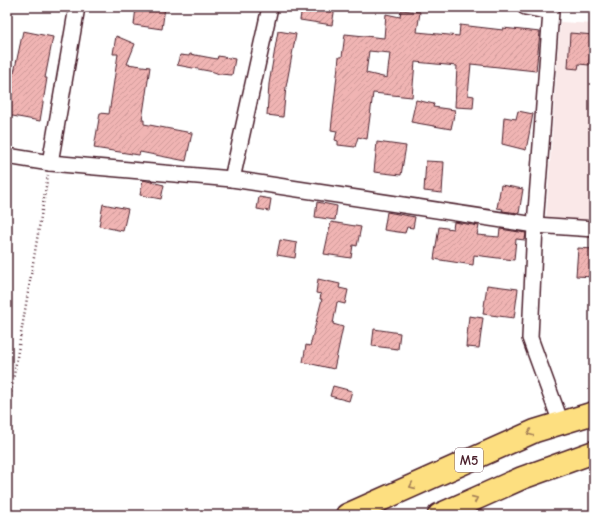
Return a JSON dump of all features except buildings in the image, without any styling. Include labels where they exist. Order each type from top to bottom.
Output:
[{"type":"highway","name":"M5","points":[[347,515],[535,431],[594,413]]},
{"type":"highway","name":"M5","points":[[439,515],[522,478],[594,452]]},
{"type":"street","points":[[50,163],[77,7]]},
{"type":"street","points":[[232,179],[270,7]]},
{"type":"street","points":[[525,7],[551,12],[536,226],[530,338],[561,423]]},
{"type":"street","points":[[7,156],[50,163],[232,179],[536,226],[594,230]]},
{"type":"path","points":[[7,416],[50,163]]},
{"type":"shaded area","points":[[560,22],[594,24],[594,221],[546,218]]}]
